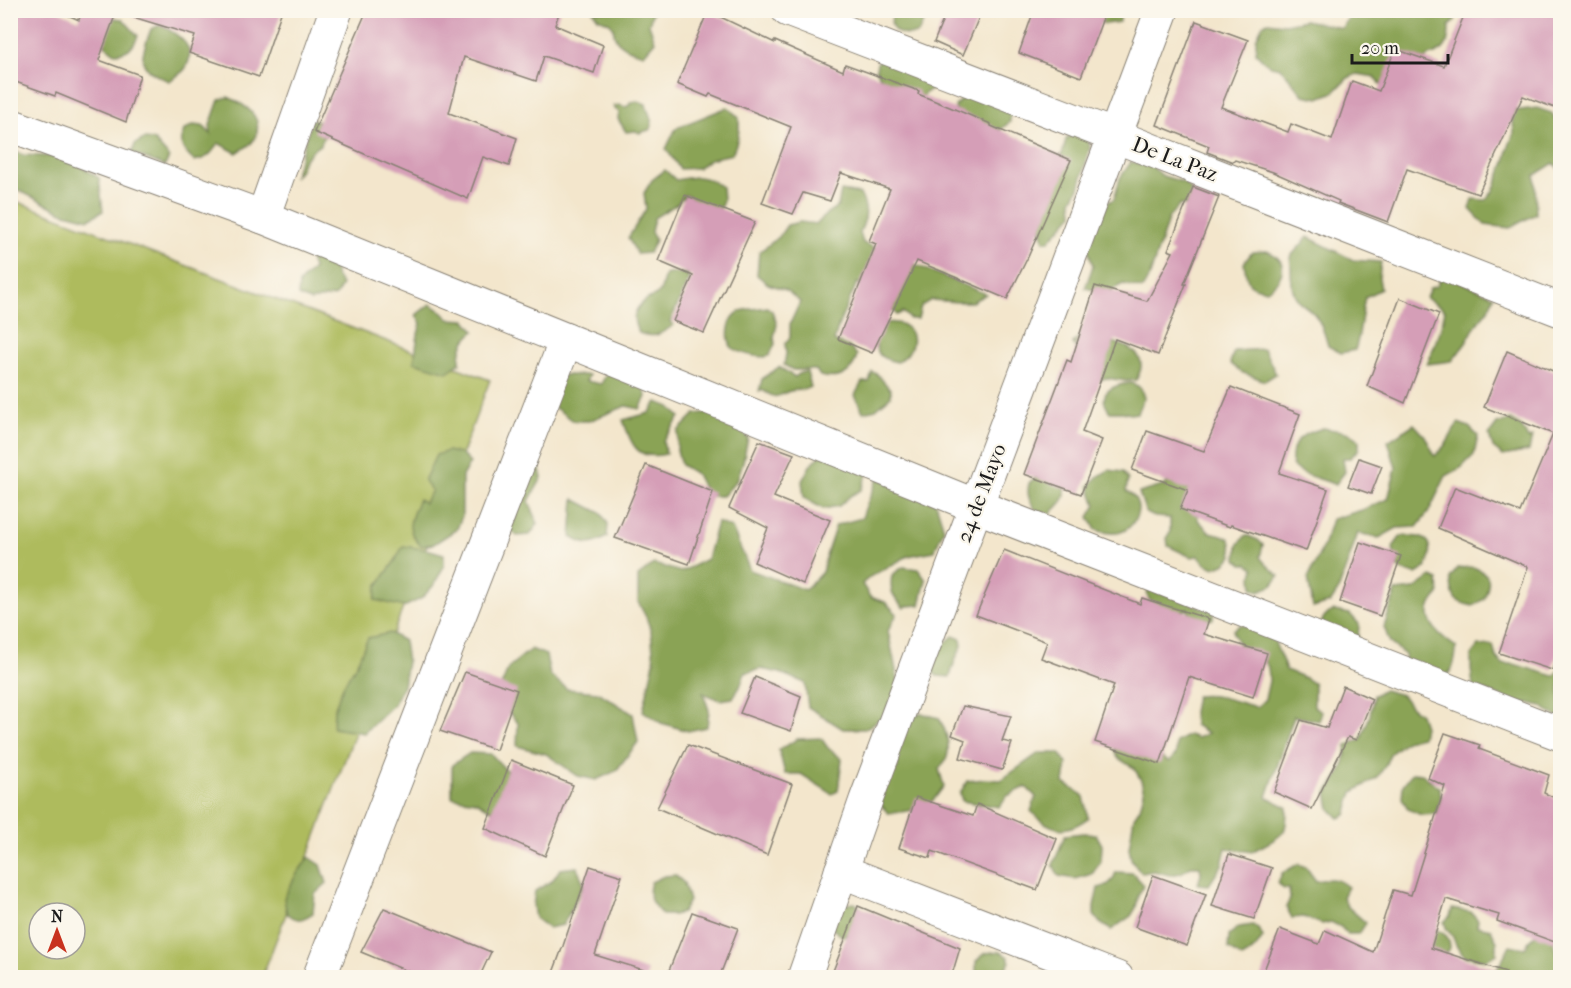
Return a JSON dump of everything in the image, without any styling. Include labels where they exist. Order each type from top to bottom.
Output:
[{"type":"street","points":[[263,217],[336,10]]},
{"type":"street","name":"De La Paz","points":[[788,10],[1560,310]]},
{"type":"street","name":"24 de Mayo","points":[[804,978],[866,800],[1162,10]]},
{"type":"street","points":[[10,125],[263,217],[976,507],[1560,734]]},
{"type":"street","points":[[319,978],[566,340]]},
{"type":"street","points":[[841,871],[1117,978]]},
{"type":"green space","points":[[894,10],[931,11],[926,16],[918,34],[905,35],[893,28],[891,23]]},
{"type":"green space","points":[[1453,10],[1455,21],[1449,26],[1446,46],[1439,52],[1428,56],[1418,69],[1389,95],[1375,77],[1357,74],[1348,78],[1334,92],[1319,98],[1303,95],[1281,68],[1271,66],[1256,53],[1256,39],[1263,24],[1268,22],[1285,24],[1305,20],[1342,28],[1353,11]]},
{"type":"green space","points":[[593,11],[653,11],[649,24],[655,41],[644,54],[627,48],[615,38],[610,23],[598,18]]},
{"type":"green space","points":[[1091,11],[1125,11],[1119,22],[1105,24],[1093,18]]},
{"type":"green space","points":[[113,18],[123,19],[138,36],[130,49],[123,52],[115,53],[105,45],[101,32]]},
{"type":"green space","points":[[160,25],[180,37],[190,54],[185,69],[169,81],[150,71],[145,67],[143,61],[144,48],[151,29]]},
{"type":"green space","points":[[884,56],[933,79],[933,89],[925,93],[918,104],[890,93],[876,69],[877,63]]},
{"type":"green space","points":[[977,90],[1010,112],[1010,122],[1000,130],[958,123],[955,106]]},
{"type":"green space","points":[[228,97],[248,108],[256,119],[258,126],[253,141],[237,153],[218,143],[209,155],[194,161],[182,144],[184,130],[193,125],[203,126],[211,134],[210,125],[219,100]]},
{"type":"green space","points":[[638,101],[646,104],[652,126],[649,130],[639,133],[626,132],[618,119],[619,112],[614,106],[626,107],[631,104],[630,102]]},
{"type":"green space","points":[[728,107],[739,118],[738,136],[732,154],[710,159],[698,168],[680,169],[666,149],[676,128]]},
{"type":"green space","points":[[1537,108],[1552,113],[1560,130],[1560,170],[1554,163],[1535,175],[1536,214],[1510,228],[1485,225],[1470,209],[1473,199],[1486,200],[1493,191],[1514,133],[1512,111]]},
{"type":"green space","points":[[312,119],[322,123],[326,131],[321,144],[304,160],[294,177]]},
{"type":"green space","points":[[1077,132],[1087,137],[1090,147],[1079,188],[1072,200],[1073,214],[1049,241],[1044,241],[1038,218],[1066,139]]},
{"type":"green space","points":[[144,139],[154,140],[169,157],[165,166],[132,153],[135,144]]},
{"type":"green space","points":[[10,149],[23,155],[67,157],[99,178],[103,211],[89,219],[62,212],[12,187]]},
{"type":"green space","points":[[1131,162],[1151,166],[1163,176],[1183,182],[1196,194],[1195,206],[1180,205],[1169,217],[1150,275],[1142,289],[1123,284],[1106,293],[1085,288],[1093,266],[1084,236],[1092,211],[1114,199],[1120,178]]},
{"type":"green space","points":[[665,170],[676,180],[705,178],[722,187],[723,200],[719,212],[685,195],[677,204],[654,218],[651,232],[655,240],[649,253],[637,254],[628,238],[646,209],[644,193],[652,180]]},
{"type":"green space","points":[[841,191],[860,194],[863,199],[866,213],[860,232],[863,243],[986,294],[972,302],[931,300],[921,306],[918,319],[910,319],[903,312],[897,315],[881,292],[857,283],[834,341],[849,347],[857,355],[849,371],[833,378],[820,376],[816,370],[793,370],[784,365],[785,344],[790,337],[790,324],[800,302],[786,290],[768,284],[757,275],[759,252],[779,237],[787,225],[800,222],[817,224],[827,213],[838,206]]},
{"type":"green space","points":[[10,199],[490,380],[262,977],[11,977]]},
{"type":"green space","points":[[1308,237],[1353,260],[1381,262],[1379,278],[1381,289],[1365,297],[1355,350],[1341,353],[1328,346],[1317,318],[1294,294],[1290,257]]},
{"type":"green space","points":[[1267,251],[1279,260],[1282,270],[1278,280],[1267,290],[1251,285],[1244,263],[1252,252]]},
{"type":"green space","points":[[322,253],[333,261],[335,274],[342,285],[336,296],[310,301],[298,296],[299,283],[313,269],[310,260]]},
{"type":"green space","points":[[688,274],[688,281],[670,322],[674,325],[657,335],[649,336],[639,333],[634,319],[638,307],[659,293],[665,275]]},
{"type":"green space","points":[[1442,274],[1494,296],[1488,310],[1452,361],[1427,364],[1441,328],[1445,310],[1426,298],[1430,288],[1437,286]]},
{"type":"green space","points":[[430,304],[449,319],[466,320],[475,331],[463,345],[460,363],[447,372],[414,362],[421,323],[416,315]]},
{"type":"green space","points":[[767,307],[772,311],[777,324],[775,344],[769,356],[749,355],[731,347],[729,332],[733,317],[747,309]]},
{"type":"green space","points":[[882,323],[902,325],[912,334],[911,348],[906,356],[897,362],[881,356],[877,350],[874,334]]},
{"type":"green space","points":[[1080,335],[1114,342],[1134,352],[1140,359],[1141,368],[1136,380],[1106,378],[1092,383],[1073,343]]},
{"type":"green space","points":[[1264,349],[1276,374],[1265,381],[1241,372],[1230,363],[1234,351]]},
{"type":"green space","points":[[779,367],[795,377],[807,372],[811,387],[790,391],[777,397],[762,390],[759,391],[762,379]]},
{"type":"green space","points":[[872,372],[877,374],[891,390],[891,396],[876,409],[863,412],[855,395],[862,382],[869,382]]},
{"type":"green space","points":[[607,373],[644,384],[646,397],[640,409],[626,406],[589,421],[574,421],[552,406],[561,375],[589,375],[586,381],[601,384]]},
{"type":"green space","points":[[1132,383],[1141,388],[1144,398],[1137,413],[1110,412],[1104,399],[1105,394],[1113,387]]},
{"type":"green space","points":[[657,402],[670,407],[680,417],[663,441],[666,454],[656,456],[642,453],[637,449],[629,437],[623,420],[649,413]]},
{"type":"green space","points":[[713,412],[741,430],[748,438],[737,480],[723,496],[707,496],[696,474],[681,465],[677,450],[678,431],[695,414]]},
{"type":"green space","points":[[1510,420],[1522,427],[1528,439],[1532,437],[1529,451],[1503,456],[1493,448],[1489,435],[1497,424]]},
{"type":"green space","points":[[1458,423],[1469,427],[1478,436],[1474,455],[1461,468],[1446,476],[1428,513],[1417,527],[1397,528],[1379,538],[1358,533],[1338,591],[1330,603],[1313,608],[1308,578],[1324,544],[1332,519],[1388,499],[1396,468],[1388,441],[1414,424],[1425,436],[1435,456],[1446,444]]},
{"type":"green space","points":[[1323,428],[1346,432],[1359,440],[1359,449],[1350,458],[1343,458],[1345,472],[1335,485],[1302,473],[1292,466],[1293,450],[1298,440],[1308,433]]},
{"type":"green space","points":[[839,440],[867,475],[861,490],[839,506],[823,509],[804,498],[802,481],[811,464]]},
{"type":"green space","points":[[448,451],[461,454],[470,463],[462,476],[462,516],[457,529],[434,544],[421,546],[412,534],[411,518],[419,499],[424,503],[432,491],[424,481],[436,455]]},
{"type":"green space","points":[[1174,456],[1197,510],[1198,520],[1210,532],[1230,539],[1233,556],[1224,564],[1214,568],[1198,556],[1191,557],[1168,546],[1170,518],[1155,517],[1146,513],[1139,493],[1166,485]]},
{"type":"green space","points":[[528,460],[539,465],[542,478],[529,501],[538,524],[530,535],[517,536],[507,527],[516,517],[509,493]]},
{"type":"green space","points":[[1109,470],[1123,472],[1128,480],[1126,491],[1134,497],[1138,505],[1133,523],[1125,530],[1115,533],[1096,530],[1089,517],[1096,505],[1089,486],[1097,477]]},
{"type":"green space","points":[[1050,474],[1061,479],[1065,495],[1060,505],[1051,513],[1038,513],[1029,499],[1029,483],[1035,478]]},
{"type":"green space","points":[[878,478],[936,503],[944,529],[934,551],[908,556],[871,576],[862,584],[870,597],[885,602],[897,614],[888,631],[899,685],[884,716],[865,729],[843,729],[808,707],[805,683],[780,673],[761,669],[745,673],[733,698],[720,700],[703,693],[709,710],[707,727],[688,731],[661,723],[643,711],[654,662],[651,631],[638,602],[638,576],[654,564],[681,572],[707,559],[717,522],[732,528],[750,570],[805,590],[822,572],[836,525],[862,518]]},
{"type":"green space","points":[[574,499],[601,513],[608,524],[607,537],[589,544],[571,537]]},
{"type":"green space","points":[[1246,535],[1263,545],[1260,557],[1279,576],[1272,586],[1259,591],[1253,588],[1254,568],[1248,564],[1242,564],[1237,559],[1238,545]]},
{"type":"green space","points":[[1401,536],[1423,538],[1430,545],[1426,568],[1416,574],[1400,569],[1396,563],[1393,547]]},
{"type":"green space","points":[[403,546],[444,554],[444,566],[434,585],[421,599],[404,607],[375,600],[377,586]]},
{"type":"green space","points":[[903,567],[918,569],[926,580],[920,605],[904,608],[893,593],[892,575]]},
{"type":"green space","points":[[1473,567],[1487,575],[1489,583],[1484,599],[1473,606],[1455,598],[1450,578],[1458,568]]},
{"type":"green space","points":[[1431,577],[1438,580],[1439,594],[1432,602],[1429,617],[1436,630],[1456,647],[1455,659],[1453,667],[1443,678],[1409,687],[1405,655],[1390,643],[1384,627],[1396,591],[1414,589]]},
{"type":"green space","points":[[1149,588],[1214,612],[1213,619],[1203,622],[1191,618],[1188,609],[1178,613],[1153,606],[1147,595]]},
{"type":"green space","points":[[1335,611],[1350,614],[1359,624],[1358,638],[1320,629],[1324,617]]},
{"type":"green space","points":[[1240,625],[1272,630],[1286,670],[1314,684],[1314,706],[1322,712],[1319,721],[1294,716],[1267,797],[1287,807],[1284,831],[1274,840],[1252,852],[1226,848],[1222,865],[1209,885],[1198,884],[1201,874],[1200,866],[1191,866],[1181,873],[1170,875],[1154,871],[1142,873],[1131,859],[1129,848],[1134,817],[1140,808],[1144,792],[1141,780],[1134,768],[1118,758],[1113,744],[1157,754],[1169,762],[1176,754],[1176,742],[1189,735],[1197,738],[1208,733],[1194,725],[1193,712],[1196,696],[1220,697],[1257,707],[1265,699],[1269,681],[1268,667],[1261,657],[1241,648],[1233,630]]},
{"type":"green space","points":[[390,633],[404,641],[407,662],[403,686],[394,704],[364,733],[333,728],[334,710],[343,686],[356,665],[368,638]]},
{"type":"green space","points":[[953,636],[961,639],[962,646],[950,677],[937,676],[930,669],[931,658]]},
{"type":"green space","points":[[1493,645],[1496,657],[1503,664],[1514,664],[1554,676],[1560,670],[1560,719],[1541,706],[1529,703],[1520,704],[1473,686],[1471,655],[1478,646]]},
{"type":"green space","points":[[531,649],[546,655],[550,675],[567,689],[598,692],[633,714],[638,742],[616,771],[596,780],[578,776],[546,754],[517,746],[518,723],[496,698],[509,667]]},
{"type":"green space","points":[[1384,690],[1402,695],[1420,714],[1424,726],[1422,737],[1406,741],[1390,754],[1377,778],[1353,792],[1346,815],[1339,818],[1330,809],[1327,792],[1342,770],[1347,745],[1361,739],[1370,715],[1374,695]]},
{"type":"green space","points":[[921,713],[939,718],[945,731],[948,752],[946,760],[939,769],[944,786],[935,799],[927,805],[888,813],[880,804],[888,774],[898,768],[896,751],[908,719]]},
{"type":"green space","points":[[821,738],[828,748],[842,759],[838,791],[832,794],[801,774],[785,774],[779,750],[797,739]]},
{"type":"green space","points":[[470,753],[491,754],[507,771],[500,815],[476,801],[452,797],[452,765]]},
{"type":"green space","points":[[1039,753],[1060,753],[1067,764],[1064,783],[1084,796],[1088,818],[1065,829],[1045,823],[1031,811],[1036,797],[1026,787],[1007,796],[999,807],[962,801],[960,793],[967,781],[1001,780]]},
{"type":"green space","points":[[1412,773],[1422,774],[1440,788],[1441,799],[1436,814],[1421,815],[1408,809],[1402,798],[1403,785]]},
{"type":"green space","points":[[1096,834],[1102,845],[1101,861],[1092,874],[1075,879],[1059,876],[1053,865],[1065,835]]},
{"type":"green space","points":[[309,857],[321,865],[327,883],[315,894],[313,913],[303,919],[298,919],[287,914],[284,898]]},
{"type":"green space","points":[[1298,864],[1306,867],[1316,881],[1333,879],[1348,887],[1343,897],[1347,906],[1366,923],[1359,934],[1347,934],[1341,927],[1331,922],[1322,924],[1304,917],[1292,918],[1286,907],[1290,899],[1289,889],[1284,889],[1278,883],[1282,873]]},
{"type":"green space","points":[[577,867],[584,884],[563,925],[548,928],[535,918],[533,906],[535,891],[552,881],[560,869]]},
{"type":"green space","points":[[1116,872],[1133,873],[1144,885],[1131,916],[1111,930],[1100,923],[1094,915],[1094,906],[1098,888],[1110,883]]},
{"type":"green space","points":[[675,875],[684,883],[689,901],[682,913],[662,915],[651,900],[649,892],[651,882],[664,876]]},
{"type":"green space","points":[[855,903],[862,909],[853,931],[843,937],[829,926],[840,905]]},
{"type":"green space","points":[[1452,909],[1471,912],[1478,920],[1477,926],[1491,929],[1497,942],[1497,954],[1486,960],[1464,956],[1444,922],[1450,916]]},
{"type":"green space","points":[[1253,925],[1263,937],[1249,954],[1242,958],[1228,948],[1229,935],[1239,927]]},
{"type":"green space","points":[[1435,929],[1444,934],[1449,941],[1450,948],[1443,955],[1404,937]]},
{"type":"green space","points":[[1536,934],[1552,936],[1560,960],[1560,977],[1507,977],[1497,969],[1510,945],[1525,948]]},
{"type":"green space","points":[[1000,951],[1008,957],[1010,962],[1000,977],[980,977],[976,974],[976,961],[986,953]]},
{"type":"building","points":[[10,10],[56,10],[79,20],[82,10],[117,10],[99,60],[140,75],[126,122],[56,93],[55,96],[10,80]]},
{"type":"building","points":[[134,10],[282,10],[259,77],[189,53],[195,36],[133,17]]},
{"type":"building","points":[[367,10],[560,10],[555,25],[603,45],[594,73],[544,56],[536,81],[464,57],[449,113],[517,138],[509,166],[483,157],[468,199],[314,132]]},
{"type":"building","points":[[947,10],[982,10],[963,55],[934,42]]},
{"type":"building","points":[[1034,10],[1106,10],[1081,77],[1019,53]]},
{"type":"building","points":[[1466,10],[1560,10],[1560,110],[1523,96],[1478,194],[1407,169],[1388,222],[1338,203],[1339,201],[1273,172],[1235,160],[1233,162],[1207,152],[1209,146],[1157,125],[1196,21],[1248,40],[1221,107],[1288,132],[1291,124],[1332,140],[1352,81],[1379,91],[1395,49],[1444,66]]},
{"type":"building","points":[[708,11],[775,43],[775,41],[843,71],[845,64],[919,91],[918,94],[1071,160],[1007,299],[917,261],[872,353],[838,339],[876,244],[869,241],[890,189],[841,173],[830,201],[803,193],[793,214],[762,203],[791,127],[710,94],[708,97],[677,84]]},
{"type":"building","points":[[1193,187],[1219,197],[1158,355],[1115,339],[1082,432],[1102,440],[1081,494],[1024,474],[1067,360],[1071,362],[1095,286],[1147,301],[1173,252],[1168,250]]},
{"type":"building","points":[[685,195],[755,222],[704,333],[673,321],[693,276],[658,261]]},
{"type":"building","points":[[1400,298],[1439,314],[1405,403],[1367,386]]},
{"type":"building","points":[[1507,351],[1560,374],[1560,646],[1552,670],[1499,653],[1528,567],[1438,528],[1455,487],[1520,512],[1553,434],[1484,407]]},
{"type":"building","points":[[1231,387],[1300,414],[1279,473],[1328,489],[1306,551],[1180,509],[1188,490],[1132,470],[1147,431],[1204,451]]},
{"type":"building","points":[[759,441],[794,454],[774,497],[830,520],[803,584],[754,562],[768,528],[729,508]]},
{"type":"building","points":[[1359,458],[1382,466],[1371,494],[1348,486]]},
{"type":"building","points":[[646,465],[713,492],[689,564],[615,538]]},
{"type":"building","points":[[1360,542],[1401,556],[1380,616],[1340,602]]},
{"type":"building","points":[[1004,550],[1140,604],[1142,598],[1209,619],[1204,634],[1267,653],[1253,697],[1189,677],[1160,764],[1095,742],[1114,685],[1041,658],[1047,642],[976,615]]},
{"type":"building","points":[[465,672],[517,690],[496,750],[440,731]]},
{"type":"building","points":[[755,677],[801,696],[791,731],[740,713]]},
{"type":"building","points":[[1343,686],[1372,699],[1356,740],[1348,737],[1312,809],[1274,792],[1301,720],[1327,728]]},
{"type":"building","points":[[963,706],[1011,716],[1002,741],[1012,743],[1002,770],[960,758],[965,740],[952,735]]},
{"type":"building","points":[[1445,733],[1480,745],[1479,749],[1549,775],[1544,793],[1560,800],[1560,944],[1497,921],[1499,915],[1446,899],[1431,948],[1506,972],[1505,978],[1261,978],[1280,929],[1319,944],[1325,930],[1373,952],[1393,890],[1411,895],[1445,786],[1428,778]]},
{"type":"building","points":[[688,745],[792,784],[767,855],[657,808]]},
{"type":"building","points":[[511,760],[573,785],[545,856],[485,828]]},
{"type":"building","points":[[916,797],[973,816],[977,804],[1057,839],[1037,890],[932,851],[930,858],[899,848]]},
{"type":"building","points":[[1229,854],[1272,868],[1254,919],[1212,906]]},
{"type":"building","points":[[590,866],[622,876],[595,955],[647,971],[646,978],[551,978]]},
{"type":"building","points":[[1153,875],[1206,894],[1187,946],[1135,927]]},
{"type":"building","points":[[858,906],[960,948],[951,978],[852,978],[833,971]]},
{"type":"building","points":[[384,908],[491,952],[479,978],[424,978],[361,952]]},
{"type":"building","points":[[692,912],[738,928],[719,978],[666,978]]}]
